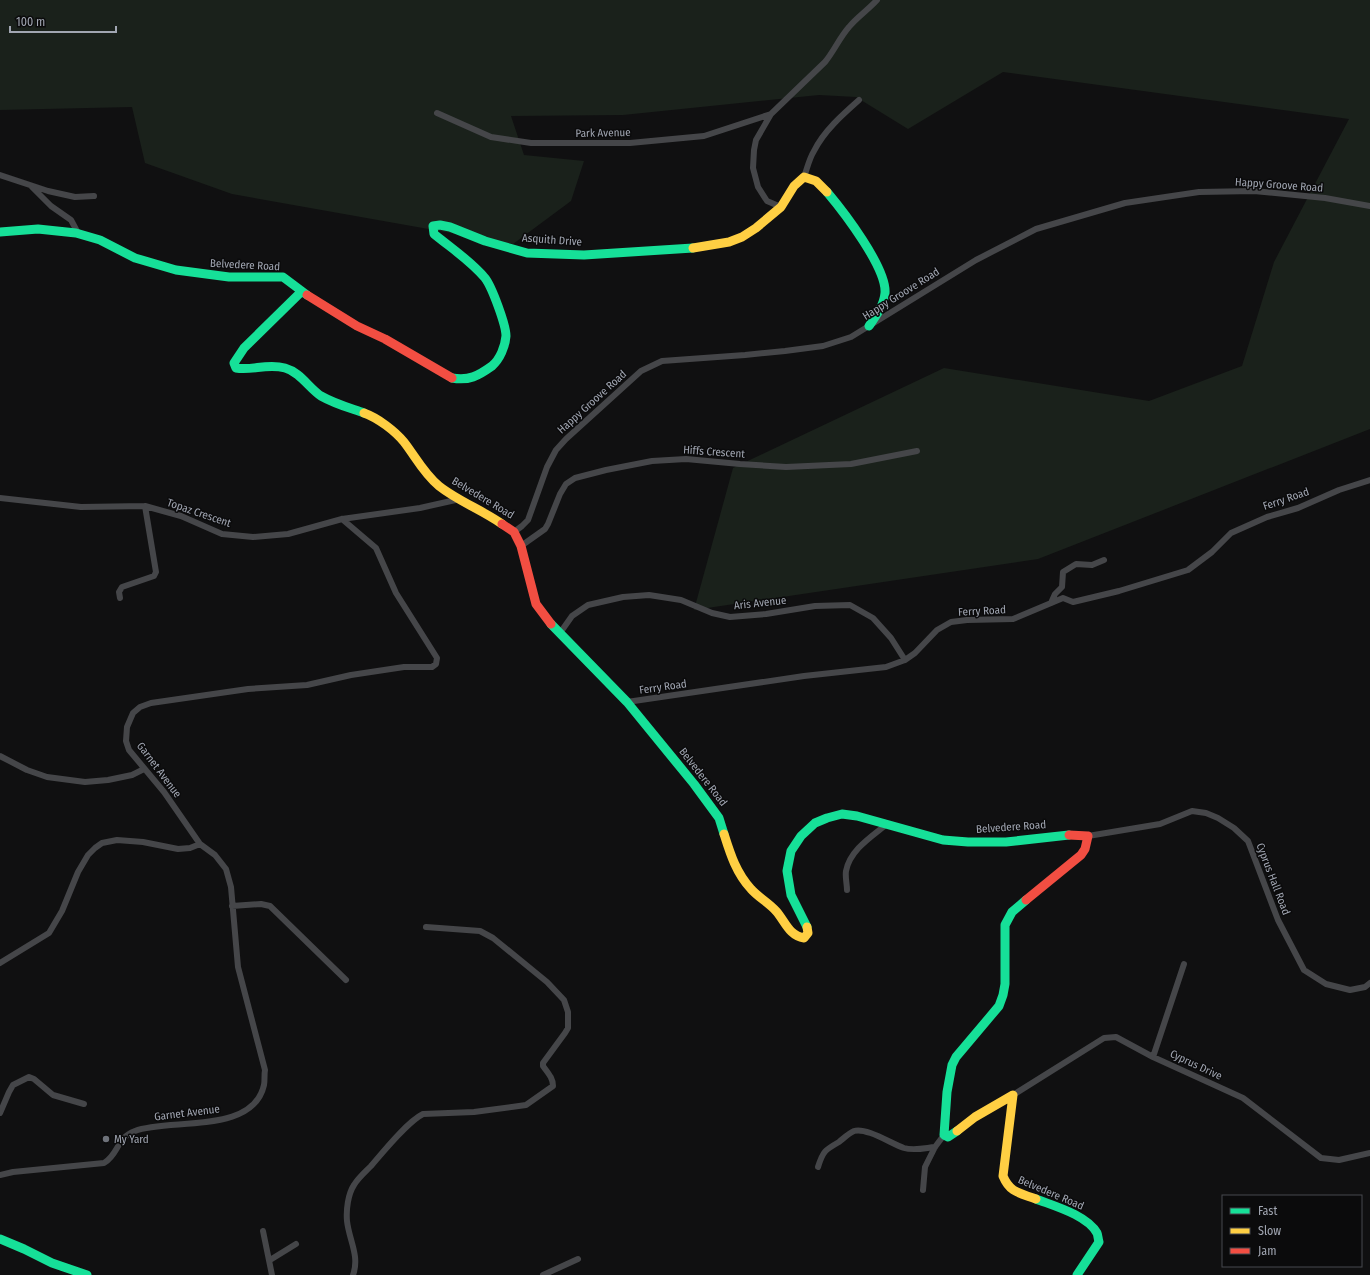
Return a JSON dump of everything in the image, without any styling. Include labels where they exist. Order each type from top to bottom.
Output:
[{"type":"street","points":[[781,206],[767,201],[758,187],[753,168],[756,140],[771,114],[825,62],[850,25],[869,10],[877,0]]},
{"type":"street","points":[[859,100],[842,115],[818,145],[814,151],[804,177],[817,181],[841,210],[880,272],[885,287],[883,306],[869,326]]},
{"type":"street","name":"Park Avenue","points":[[437,113],[491,137],[531,143],[630,143],[704,136],[771,114]]},
{"type":"street","points":[[0,175],[48,191],[76,197],[94,196]]},
{"type":"street","name":"Asquith Drive","points":[[301,292],[356,326],[385,339],[451,378],[463,380],[479,375],[494,364],[503,352],[506,335],[498,304],[486,279],[467,260],[434,234],[433,226],[440,225],[450,227],[485,241],[527,253],[584,255],[691,248],[729,242],[742,238],[781,206],[794,186],[804,177]]},
{"type":"street","points":[[28,184],[35,189],[51,206],[71,220],[78,233]]},
{"type":"street","name":"Happy Groove Road","points":[[514,532],[528,520],[547,467],[556,450],[566,439],[642,371],[662,361],[745,355],[823,346],[851,337],[976,260],[1036,229],[1125,203],[1199,192],[1254,191],[1325,198],[1370,206]]},
{"type":"street","name":"Belvedere Road","points":[[0,232],[14,230],[55,230],[78,233],[99,240],[140,260],[185,273],[230,278],[257,279],[283,277],[301,292],[244,348],[234,363],[236,368],[242,369],[261,366],[286,368],[296,373],[320,395],[334,403],[369,415],[386,426],[403,442],[424,470],[438,485],[497,520],[514,532],[521,546],[536,604],[548,621],[627,702],[694,784],[719,818],[733,862],[750,888],[776,911],[792,933],[798,937],[804,938],[808,933],[808,928],[791,895],[787,871],[791,851],[801,836],[815,824],[827,818],[842,814],[857,816],[943,840],[968,842],[1006,842],[1069,835],[1088,836]]},
{"type":"street","name":"Hiffs Crescent","points":[[521,546],[545,529],[560,494],[566,484],[575,478],[606,470],[652,462],[686,459],[786,467],[851,464],[917,451]]},
{"type":"street","name":"Ferry Road","points":[[627,702],[804,676],[886,667],[905,660],[915,653],[937,630],[951,622],[967,620],[1013,619],[1063,598],[1072,602],[1146,583],[1188,570],[1212,552],[1230,533],[1266,516],[1298,508],[1339,490],[1370,480]]},
{"type":"street","name":"Topaz Crescent","points":[[0,498],[80,507],[145,506],[181,516],[222,534],[253,537],[288,534],[342,519],[420,508],[460,499]]},
{"type":"street","points":[[120,598],[119,592],[122,587],[154,576],[156,572],[145,506]]},
{"type":"street","name":"Garnet Avenue","points":[[0,1176],[13,1172],[104,1163],[109,1160],[125,1135],[136,1130],[226,1118],[250,1108],[258,1098],[264,1086],[264,1070],[238,967],[231,887],[226,869],[215,855],[200,844],[164,792],[129,750],[126,740],[127,727],[133,713],[140,707],[151,703],[248,689],[307,685],[351,675],[404,667],[432,667],[436,664],[437,658],[396,593],[376,548],[342,519]]},
{"type":"street","points":[[1051,603],[1055,594],[1062,587],[1063,572],[1076,564],[1092,565],[1104,560]]},
{"type":"street","name":"Aris Avenue","points":[[560,633],[572,616],[588,605],[623,597],[649,595],[681,600],[712,613],[730,617],[766,614],[815,606],[850,605],[873,618],[891,638],[905,660]]},
{"type":"street","points":[[0,756],[27,770],[47,777],[85,782],[108,780],[132,775],[144,769]]},
{"type":"street","name":"Cyprus Hall Road","points":[[1088,836],[1160,824],[1192,811],[1206,813],[1218,818],[1234,828],[1248,841],[1278,920],[1304,970],[1326,984],[1350,990],[1365,987],[1370,983]]},
{"type":"street","points":[[847,890],[846,872],[851,857],[861,846],[887,824]]},
{"type":"street","points":[[923,1190],[925,1167],[935,1146],[944,1135],[947,1090],[953,1063],[956,1057],[999,1006],[1003,995],[1005,984],[1005,925],[1008,918],[1012,912],[1081,855],[1085,849],[1088,836]]},
{"type":"street","points":[[0,963],[49,933],[62,911],[78,872],[88,855],[102,843],[117,840],[143,842],[178,849],[190,848],[200,844]]},
{"type":"street","points":[[232,906],[261,904],[270,906],[346,980]]},
{"type":"street","points":[[353,1275],[356,1267],[354,1248],[347,1221],[348,1204],[354,1186],[387,1147],[416,1118],[423,1114],[474,1112],[526,1105],[553,1086],[553,1081],[550,1075],[542,1066],[568,1028],[568,1012],[564,1000],[548,982],[494,938],[480,931],[426,927]]},
{"type":"street","points":[[1153,1057],[1184,964]]},
{"type":"street","name":"Cyprus Drive","points":[[1013,1095],[1104,1038],[1116,1037],[1153,1057],[1243,1098],[1321,1158],[1339,1160],[1370,1153]]},
{"type":"street","points":[[0,1113],[13,1085],[29,1077],[34,1079],[53,1095],[84,1104]]},
{"type":"street","points":[[944,1135],[952,1135],[975,1118],[1013,1095]]},
{"type":"street","name":"Belvedere Road","points":[[1013,1095],[1003,1176],[1007,1186],[1012,1190],[1082,1219],[1098,1232],[1100,1238],[1099,1242],[1077,1275]]},
{"type":"street","points":[[818,1167],[822,1155],[828,1148],[853,1131],[858,1130],[912,1150],[935,1146]]},
{"type":"street","points":[[263,1231],[272,1275]]},
{"type":"street","points":[[0,1239],[52,1263],[87,1275]]},
{"type":"street","points":[[270,1260],[296,1244]]},
{"type":"street","points":[[543,1275],[578,1259]]},
{"type":"shaded area","points":[[0,0],[1370,0],[1370,429],[1038,559],[694,610],[733,468],[944,368],[1149,401],[1242,366],[1274,262],[1349,119],[1003,72],[908,129],[856,97],[819,95],[623,115],[511,116],[524,155],[584,161],[571,201],[513,244],[232,194],[145,163],[132,107],[0,110]]},
{"type":"traffic: fast","points":[[827,192],[863,240],[872,255],[884,282],[885,293],[883,302],[869,326]]},
{"type":"traffic: fast","points":[[452,378],[463,379],[473,377],[492,366],[500,356],[505,344],[506,336],[495,297],[485,278],[467,260],[434,234],[433,226],[440,225],[450,227],[485,241],[527,253],[584,255],[693,248]]},
{"type":"traffic: fast","points":[[0,232],[38,229],[76,233],[100,240],[135,258],[176,270],[229,277],[283,277],[307,295]]},
{"type":"traffic: fast","points":[[301,292],[244,348],[234,363],[236,368],[248,369],[272,366],[285,368],[295,373],[321,396],[337,404],[364,413]]},
{"type":"traffic: fast","points":[[551,624],[627,702],[694,784],[719,818],[724,834]]},
{"type":"traffic: fast","points":[[807,927],[791,895],[787,871],[791,851],[801,836],[815,823],[827,818],[842,814],[857,816],[943,840],[968,842],[1006,842],[1069,835]]},
{"type":"traffic: fast","points":[[957,1131],[948,1137],[944,1135],[947,1092],[952,1065],[956,1057],[999,1006],[1005,984],[1005,925],[1012,912],[1026,900]]},
{"type":"traffic: fast","points":[[1036,1199],[1078,1216],[1086,1221],[1097,1233],[1099,1242],[1077,1275]]},
{"type":"traffic: fast","points":[[0,1239],[52,1263],[87,1275]]},
{"type":"traffic: slow","points":[[693,248],[729,242],[742,237],[756,228],[781,207],[794,186],[804,177],[816,181],[827,192]]},
{"type":"traffic: slow","points":[[364,413],[380,421],[396,434],[404,442],[429,476],[439,486],[502,524]]},
{"type":"traffic: slow","points":[[724,834],[737,870],[751,889],[773,908],[788,928],[799,937],[804,938],[808,933],[807,927]]},
{"type":"traffic: slow","points":[[957,1131],[975,1117],[1013,1095],[1003,1176],[1009,1186],[1016,1192],[1036,1199]]},
{"type":"traffic: jam","points":[[307,295],[357,326],[385,339],[452,378]]},
{"type":"traffic: jam","points":[[502,524],[514,532],[521,546],[536,604],[551,624]]},
{"type":"traffic: jam","points":[[1026,900],[1081,855],[1085,849],[1088,836],[1069,835]]},
{"type":"place","name":"My Yard","points":[[106,1139]]}]
